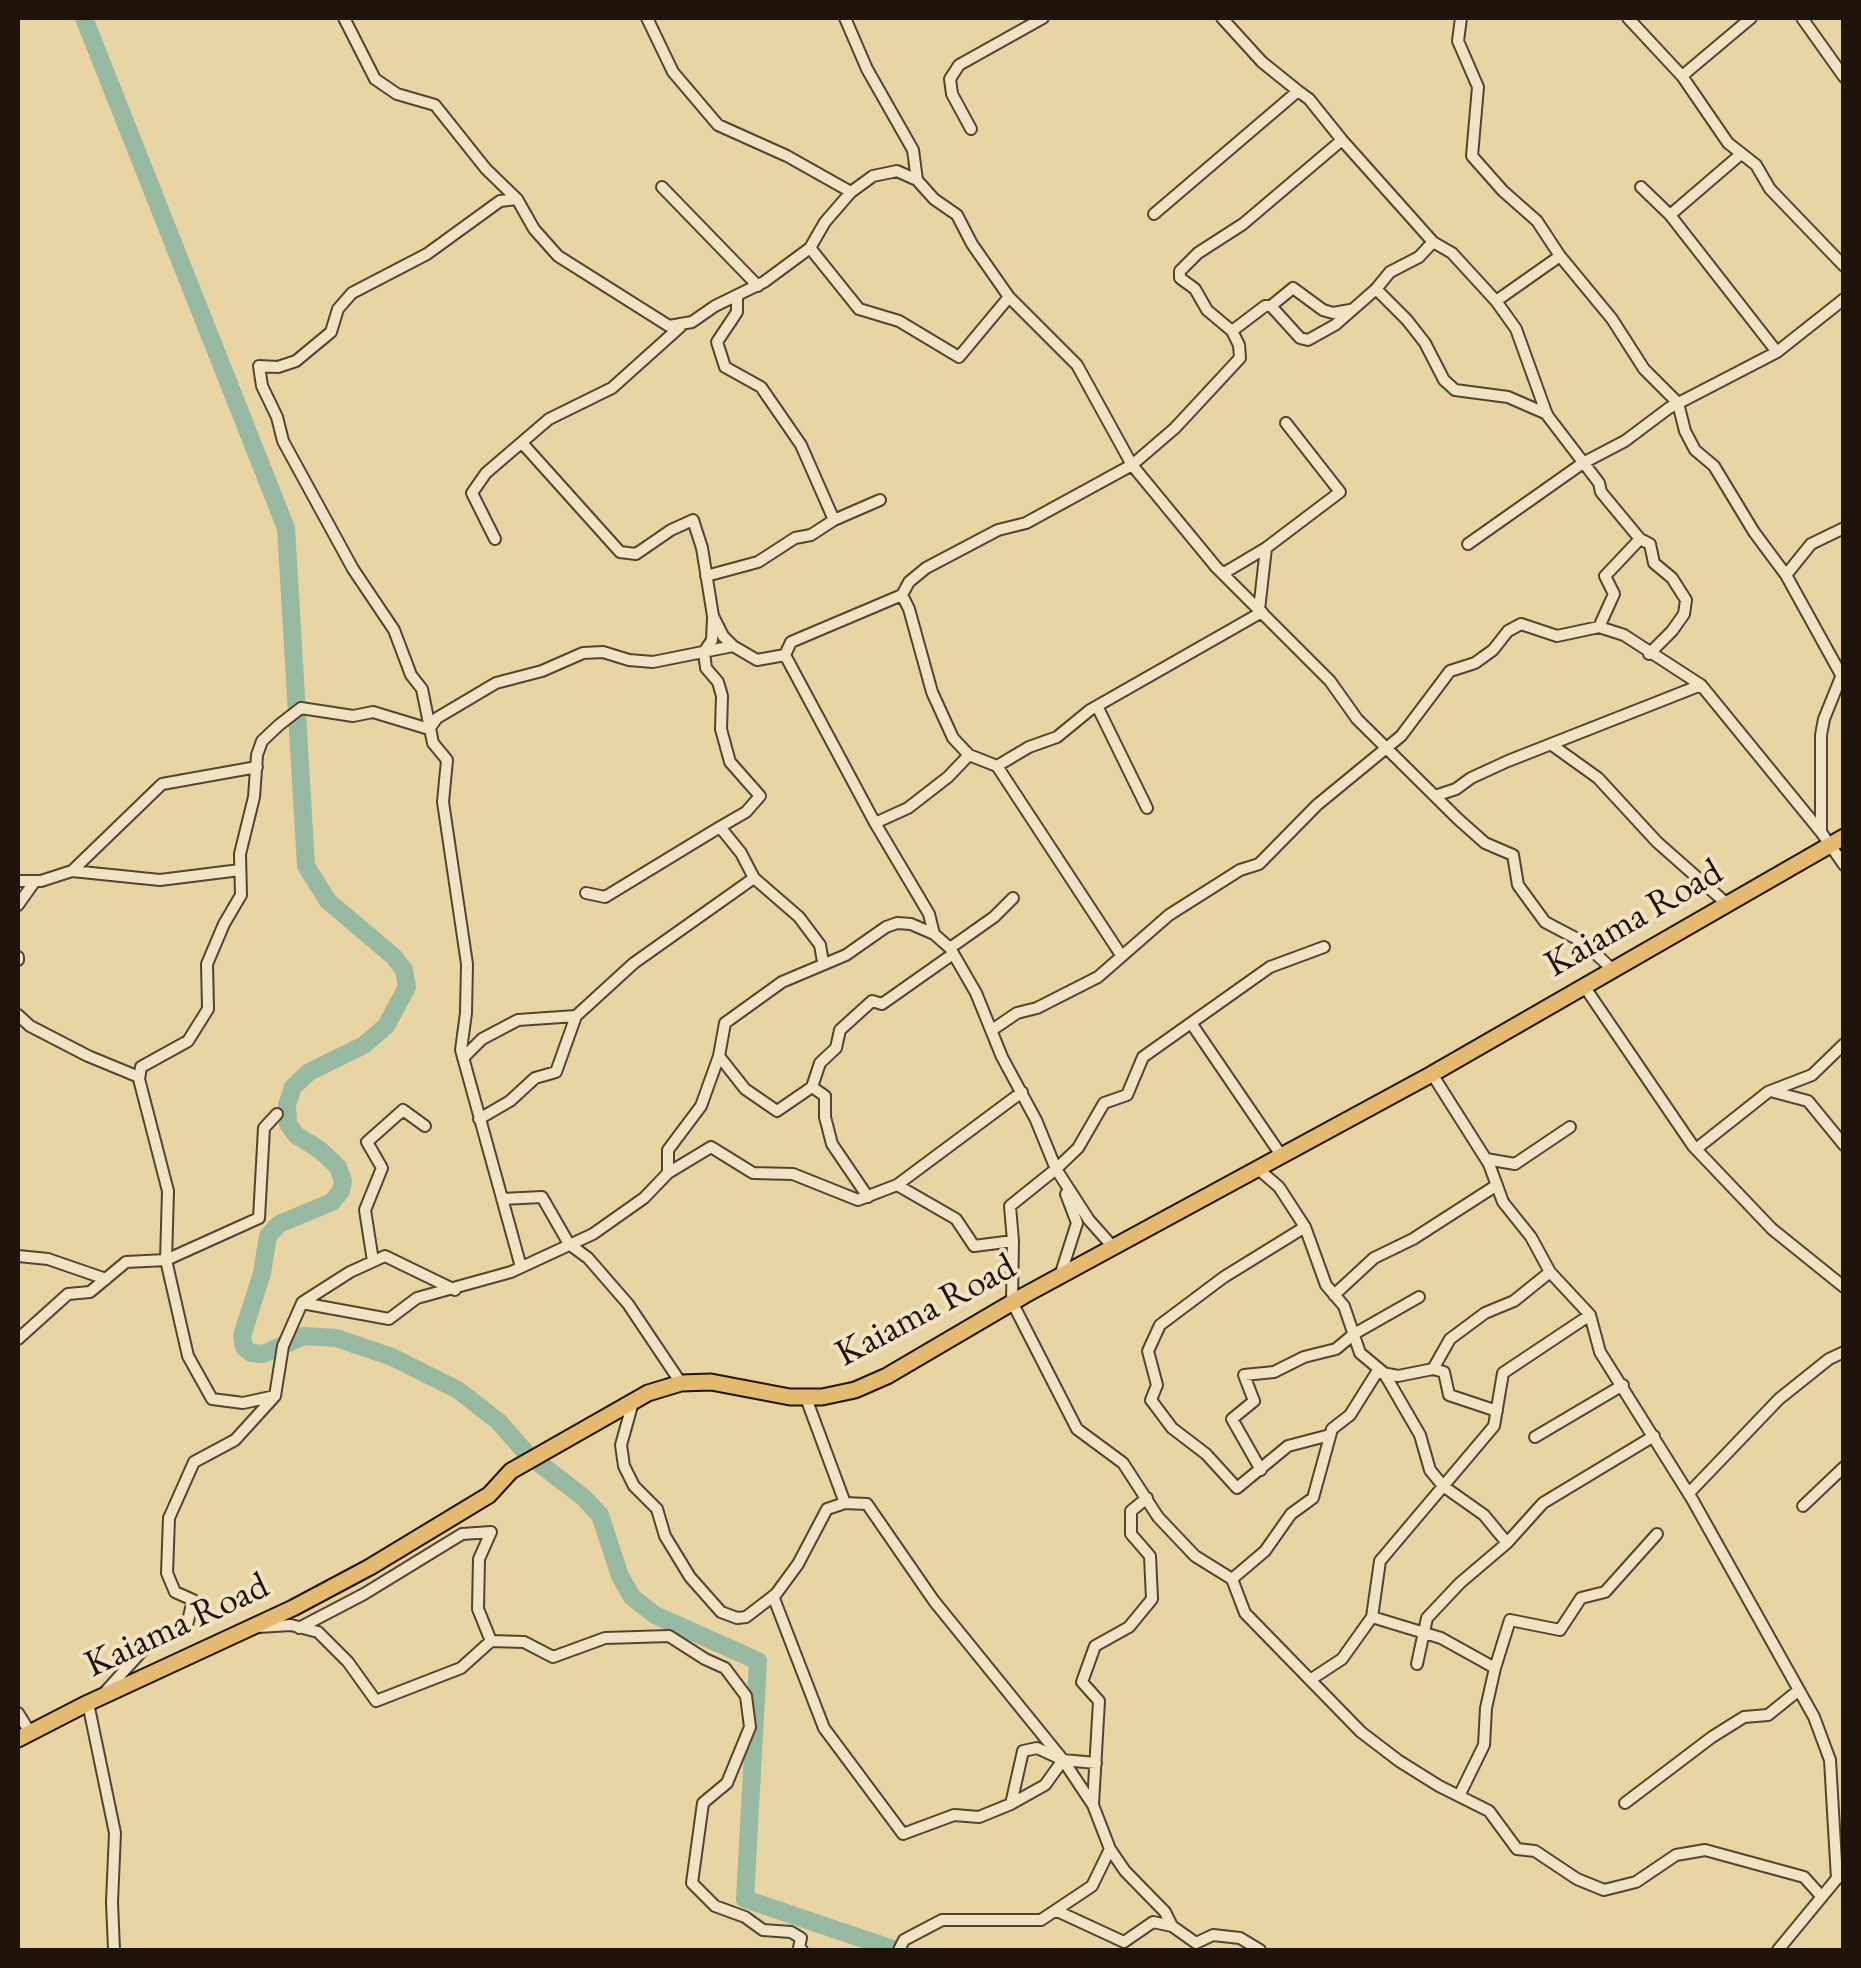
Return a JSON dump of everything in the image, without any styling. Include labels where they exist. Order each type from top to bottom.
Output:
[{"type":"highway","name":"Kaiama Road","points":[[24,1737],[316,1596],[489,1495],[511,1471],[634,1399],[681,1384],[729,1384],[806,1398],[837,1395],[887,1376],[1012,1302],[1432,1074],[1831,838]]},
{"type":"street","points":[[344,18],[375,79],[397,94],[435,105],[486,169],[516,199],[534,229],[558,256],[669,326],[680,327]]},
{"type":"street","points":[[647,18],[673,72],[718,125],[787,156],[850,192]]},
{"type":"street","points":[[845,18],[867,69],[913,150],[916,180]]},
{"type":"street","points":[[972,128],[952,94],[950,80],[959,65],[1044,18]]},
{"type":"street","points":[[1222,18],[1262,62],[1309,99],[1433,242],[1452,253],[1496,301],[1516,329],[1548,415],[1599,483],[1601,492],[1640,539],[1650,544],[1654,562],[1672,578],[1686,600],[1684,614],[1649,654]]},
{"type":"street","points":[[1461,18],[1458,41],[1478,87],[1472,156],[1537,222],[1612,319],[1644,369],[1678,403],[1696,450],[1714,466],[1754,532],[1786,575],[1843,676],[1824,718],[1821,735],[1831,838]]},
{"type":"street","points":[[1628,18],[1682,76],[1728,143],[1756,165],[1770,190],[1844,266]]},
{"type":"street","points":[[1682,76],[1751,18]]},
{"type":"street","points":[[1802,18],[1844,77]]},
{"type":"street","points":[[1154,214],[1298,91]]},
{"type":"street","points":[[785,655],[792,642],[902,595],[909,582],[926,568],[998,530],[1026,523],[1132,465],[1174,428],[1240,358],[1232,331],[1207,310],[1195,289],[1180,278],[1180,271],[1198,253],[1243,224],[1342,140]]},
{"type":"street","points":[[1670,215],[1741,154]]},
{"type":"street","points":[[495,539],[472,492],[486,472],[549,419],[612,388],[680,327],[758,286],[810,248],[824,222],[850,192],[873,176],[897,171],[916,180],[957,215],[1009,298],[1077,365],[1132,465],[1224,574],[1330,680],[1350,710],[1458,819],[1485,843],[1513,855],[1518,885],[1545,922],[1584,942],[1612,969]]},
{"type":"street","points":[[662,187],[758,286]]},
{"type":"street","points":[[1641,187],[1670,215],[1776,352]]},
{"type":"street","points":[[516,199],[500,201],[427,254],[352,293],[338,309],[331,332],[296,361],[260,366],[267,400],[290,454],[353,569],[394,630],[410,675],[422,689],[432,742],[448,760],[444,802],[467,964],[462,1058],[520,1267]]},
{"type":"street","points":[[1271,306],[1300,338],[1308,340],[1336,325],[1390,272],[1419,258],[1433,242]]},
{"type":"street","points":[[810,248],[858,309],[898,321],[958,357],[1009,298]]},
{"type":"street","points":[[1496,301],[1560,256]]},
{"type":"street","points":[[1232,331],[1293,288],[1322,310],[1350,310]]},
{"type":"street","points":[[1376,289],[1416,332],[1444,380],[1455,390],[1508,397],[1548,415]]},
{"type":"street","points":[[737,297],[737,312],[717,342],[725,367],[761,387],[801,445],[834,520]]},
{"type":"street","points":[[1468,544],[1583,463],[1625,441],[1678,403],[1776,352],[1844,299]]},
{"type":"street","points":[[1224,574],[1266,548],[1340,492],[1286,423]]},
{"type":"street","points":[[523,444],[620,552],[636,554],[671,530],[694,520],[713,616],[712,640],[704,652],[706,668],[718,682],[722,696],[720,730],[730,762],[760,796],[746,812],[606,897],[586,893]]},
{"type":"street","points":[[706,576],[758,562],[795,538],[810,535],[880,500]]},
{"type":"street","points":[[1786,575],[1812,544],[1844,528]]},
{"type":"street","points":[[1600,628],[1614,594],[1605,576],[1640,539]]},
{"type":"street","points":[[1260,611],[1266,548]]},
{"type":"street","points":[[902,595],[932,692],[952,738],[968,755],[997,766],[1121,956]]},
{"type":"street","points":[[997,766],[1028,747],[1057,736],[1097,706],[1260,611]]},
{"type":"street","points":[[713,616],[723,636],[757,660],[785,655]]},
{"type":"street","points":[[992,1030],[1017,1013],[1098,977],[1170,915],[1240,870],[1259,864],[1317,805],[1401,736],[1450,671],[1475,663],[1521,624],[1558,636],[1600,628],[1624,635],[1702,686],[1831,838],[1844,865]]},
{"type":"street","points":[[429,729],[437,718],[496,683],[542,671],[582,653],[603,652],[654,662],[733,646]]},
{"type":"street","points":[[785,655],[875,824],[929,914],[934,934]]},
{"type":"street","points":[[1435,796],[1480,773],[1702,686]]},
{"type":"street","points":[[1097,706],[1146,808]]},
{"type":"street","points":[[275,1396],[243,1402],[212,1400],[188,1356],[166,1260],[168,1192],[139,1077],[141,1067],[188,1041],[208,1009],[207,964],[241,895],[240,854],[262,740],[301,708],[353,716],[373,712],[429,729]]},
{"type":"street","points":[[1552,745],[1598,778],[1658,842],[1726,903]]},
{"type":"street","points":[[875,824],[908,808],[948,777],[968,755]]},
{"type":"street","points":[[72,872],[162,784],[257,767]]},
{"type":"street","points":[[1458,819],[1462,784]]},
{"type":"street","points":[[720,827],[741,853],[754,878],[798,917],[820,945],[823,962]]},
{"type":"street","points":[[18,880],[35,881],[72,872],[160,880],[240,870]]},
{"type":"street","points":[[479,1120],[510,1101],[534,1078],[556,1072],[576,1016],[634,963],[754,878]]},
{"type":"street","points":[[18,905],[35,881]]},
{"type":"street","points":[[719,1056],[745,1088],[777,1111],[812,1087],[820,1064],[836,1048],[840,1030],[872,1001],[882,1004],[1013,898]]},
{"type":"street","points":[[668,1173],[668,1150],[701,1106],[719,1056],[725,1023],[769,990],[846,954],[898,922],[910,924],[934,934],[952,951],[976,993],[1056,1169],[1077,1223],[1060,1276]]},
{"type":"street","points":[[1324,947],[1270,967],[1143,1057],[1127,1095],[1104,1103],[1078,1148],[1010,1206],[1014,1241],[1012,1302],[1077,1429],[1123,1463],[1158,1517],[1195,1556],[1232,1578],[1244,1613],[1361,1732],[1399,1762],[1489,1811],[1517,1848],[1535,1851],[1577,1879],[1604,1890],[1636,1882],[1676,1855],[1705,1850],[1804,1877],[1822,1896]]},
{"type":"street","points":[[1584,986],[1696,1150],[1772,1229],[1844,1287]]},
{"type":"street","points":[[18,1015],[30,1026],[88,1056],[139,1077]]},
{"type":"street","points":[[462,1058],[482,1039],[518,1020],[576,1016]]},
{"type":"street","points":[[1191,1023],[1281,1155]]},
{"type":"street","points":[[1696,1150],[1768,1092],[1812,1075],[1842,1049]]},
{"type":"street","points":[[1432,1074],[1486,1159],[1503,1202],[1531,1237],[1550,1272],[1590,1315],[1600,1352],[1689,1493],[1799,1690],[1830,1760],[1840,1875],[1778,1950]]},
{"type":"street","points":[[1808,1101],[1812,1075]]},
{"type":"street","points":[[812,1087],[824,1096],[832,1144],[868,1197]]},
{"type":"street","points":[[302,1303],[389,1319],[417,1298],[455,1290],[520,1267],[593,1234],[644,1198],[668,1173],[711,1146],[753,1173],[794,1174],[858,1200],[897,1186],[1022,1092]]},
{"type":"street","points":[[1768,1092],[1808,1101],[1844,1145]]},
{"type":"street","points":[[373,1261],[366,1210],[382,1168],[368,1142],[403,1110],[426,1126]]},
{"type":"street","points":[[18,1340],[68,1294],[90,1292],[126,1262],[166,1260],[260,1218],[264,1128],[277,1114]]},
{"type":"street","points":[[1486,1159],[1515,1164],[1570,1126]]},
{"type":"street","points":[[1257,1168],[1279,1187],[1305,1228],[1326,1285],[1344,1306],[1360,1354],[1384,1373],[1420,1435],[1430,1470],[1443,1486],[1484,1515],[1507,1542]]},
{"type":"street","points":[[1056,1169],[1077,1204],[1113,1247]]},
{"type":"street","points":[[1334,1295],[1374,1258],[1413,1239],[1497,1185]]},
{"type":"street","points":[[897,1186],[956,1219],[974,1246],[1014,1241]]},
{"type":"street","points":[[502,1199],[542,1196],[570,1244],[588,1258],[628,1304],[681,1384]]},
{"type":"street","points":[[1305,1228],[1224,1276],[1160,1325],[1148,1351],[1158,1385],[1151,1400],[1172,1428],[1206,1454],[1237,1488],[1288,1446],[1330,1435]]},
{"type":"street","points":[[18,1256],[48,1259],[106,1279]]},
{"type":"street","points":[[114,1950],[115,1833],[94,1700],[142,1651],[187,1625],[193,1600],[175,1592],[167,1574],[169,1518],[194,1462],[235,1440],[275,1396],[283,1346],[302,1303],[385,1256],[455,1290]]},
{"type":"street","points":[[1433,1369],[1450,1339],[1485,1313],[1514,1301],[1550,1272]]},
{"type":"street","points":[[1261,1470],[1232,1418],[1254,1401],[1244,1375],[1274,1372],[1304,1357],[1336,1348],[1419,1297]]},
{"type":"street","points":[[1310,1680],[1342,1659],[1372,1617],[1380,1561],[1494,1426],[1503,1373],[1590,1315]]},
{"type":"street","points":[[1689,1493],[1779,1399],[1829,1359],[1844,1352]]},
{"type":"street","points":[[1232,1578],[1266,1551],[1291,1514],[1314,1498],[1332,1428],[1350,1415],[1377,1372],[1398,1376],[1433,1369],[1444,1372],[1449,1394],[1496,1411]]},
{"type":"street","points":[[1536,1437],[1623,1385]]},
{"type":"street","points":[[806,1398],[846,1502]]},
{"type":"street","points":[[634,1399],[621,1445],[624,1466],[634,1486],[657,1509],[665,1536],[690,1577],[721,1612],[737,1618],[753,1613],[774,1596],[798,1564],[827,1509],[846,1502],[867,1504],[942,1612],[1063,1760],[1093,1806],[1110,1849],[1149,1898],[1166,1912],[1172,1926]]},
{"type":"street","points":[[1417,1664],[1428,1618],[1543,1503],[1654,1436]]},
{"type":"street","points":[[1804,1506],[1844,1467]]},
{"type":"street","points":[[1093,1806],[1099,1701],[1082,1682],[1095,1646],[1129,1627],[1152,1598],[1150,1556],[1130,1534],[1131,1510],[1147,1498]]},
{"type":"street","points":[[299,1628],[364,1594],[462,1534],[491,1532],[479,1559],[478,1609],[491,1641]]},
{"type":"street","points":[[1458,1796],[1484,1745],[1486,1708],[1510,1620],[1560,1630],[1581,1598],[1605,1592],[1657,1534]]},
{"type":"street","points":[[774,1596],[824,1728],[903,1834],[954,1815],[979,1817],[1011,1804],[1045,1785],[1063,1760]]},
{"type":"street","points":[[1372,1617],[1440,1638],[1495,1668]]},
{"type":"street","points":[[252,1627],[318,1632],[348,1662],[376,1702],[461,1668],[491,1641],[524,1642],[553,1656],[605,1638],[669,1636],[726,1668],[746,1696],[750,1726],[727,1782],[703,1803],[692,1884],[714,1906],[745,1917],[763,1930],[791,1932],[802,1938],[802,1950]]},
{"type":"street","points":[[1625,1803],[1712,1737],[1744,1717],[1768,1715],[1799,1690]]},
{"type":"street","points":[[18,1712],[24,1737]]},
{"type":"street","points":[[1011,1804],[1023,1751],[1037,1748],[1063,1760],[1096,1763]]},
{"type":"street","points":[[902,1945],[942,1920],[1041,1920],[1092,1886],[1110,1849]]},
{"type":"street","points":[[1057,1911],[1124,1942],[1153,1922],[1172,1926],[1196,1943],[1213,1935],[1226,1936],[1240,1938],[1260,1950]]},
{"type":"waterway","points":[[84,18],[286,528],[306,866],[328,901],[394,957],[404,970],[407,987],[386,1026],[364,1045],[309,1072],[293,1087],[287,1105],[288,1124],[296,1135],[338,1167],[343,1181],[332,1202],[279,1224],[268,1236],[262,1273],[242,1336],[244,1347],[251,1353],[263,1354],[304,1336],[336,1338],[392,1357],[458,1390],[499,1422],[527,1454],[583,1497],[600,1515],[620,1576],[632,1597],[655,1615],[758,1661],[745,1899],[896,1950]]}]
